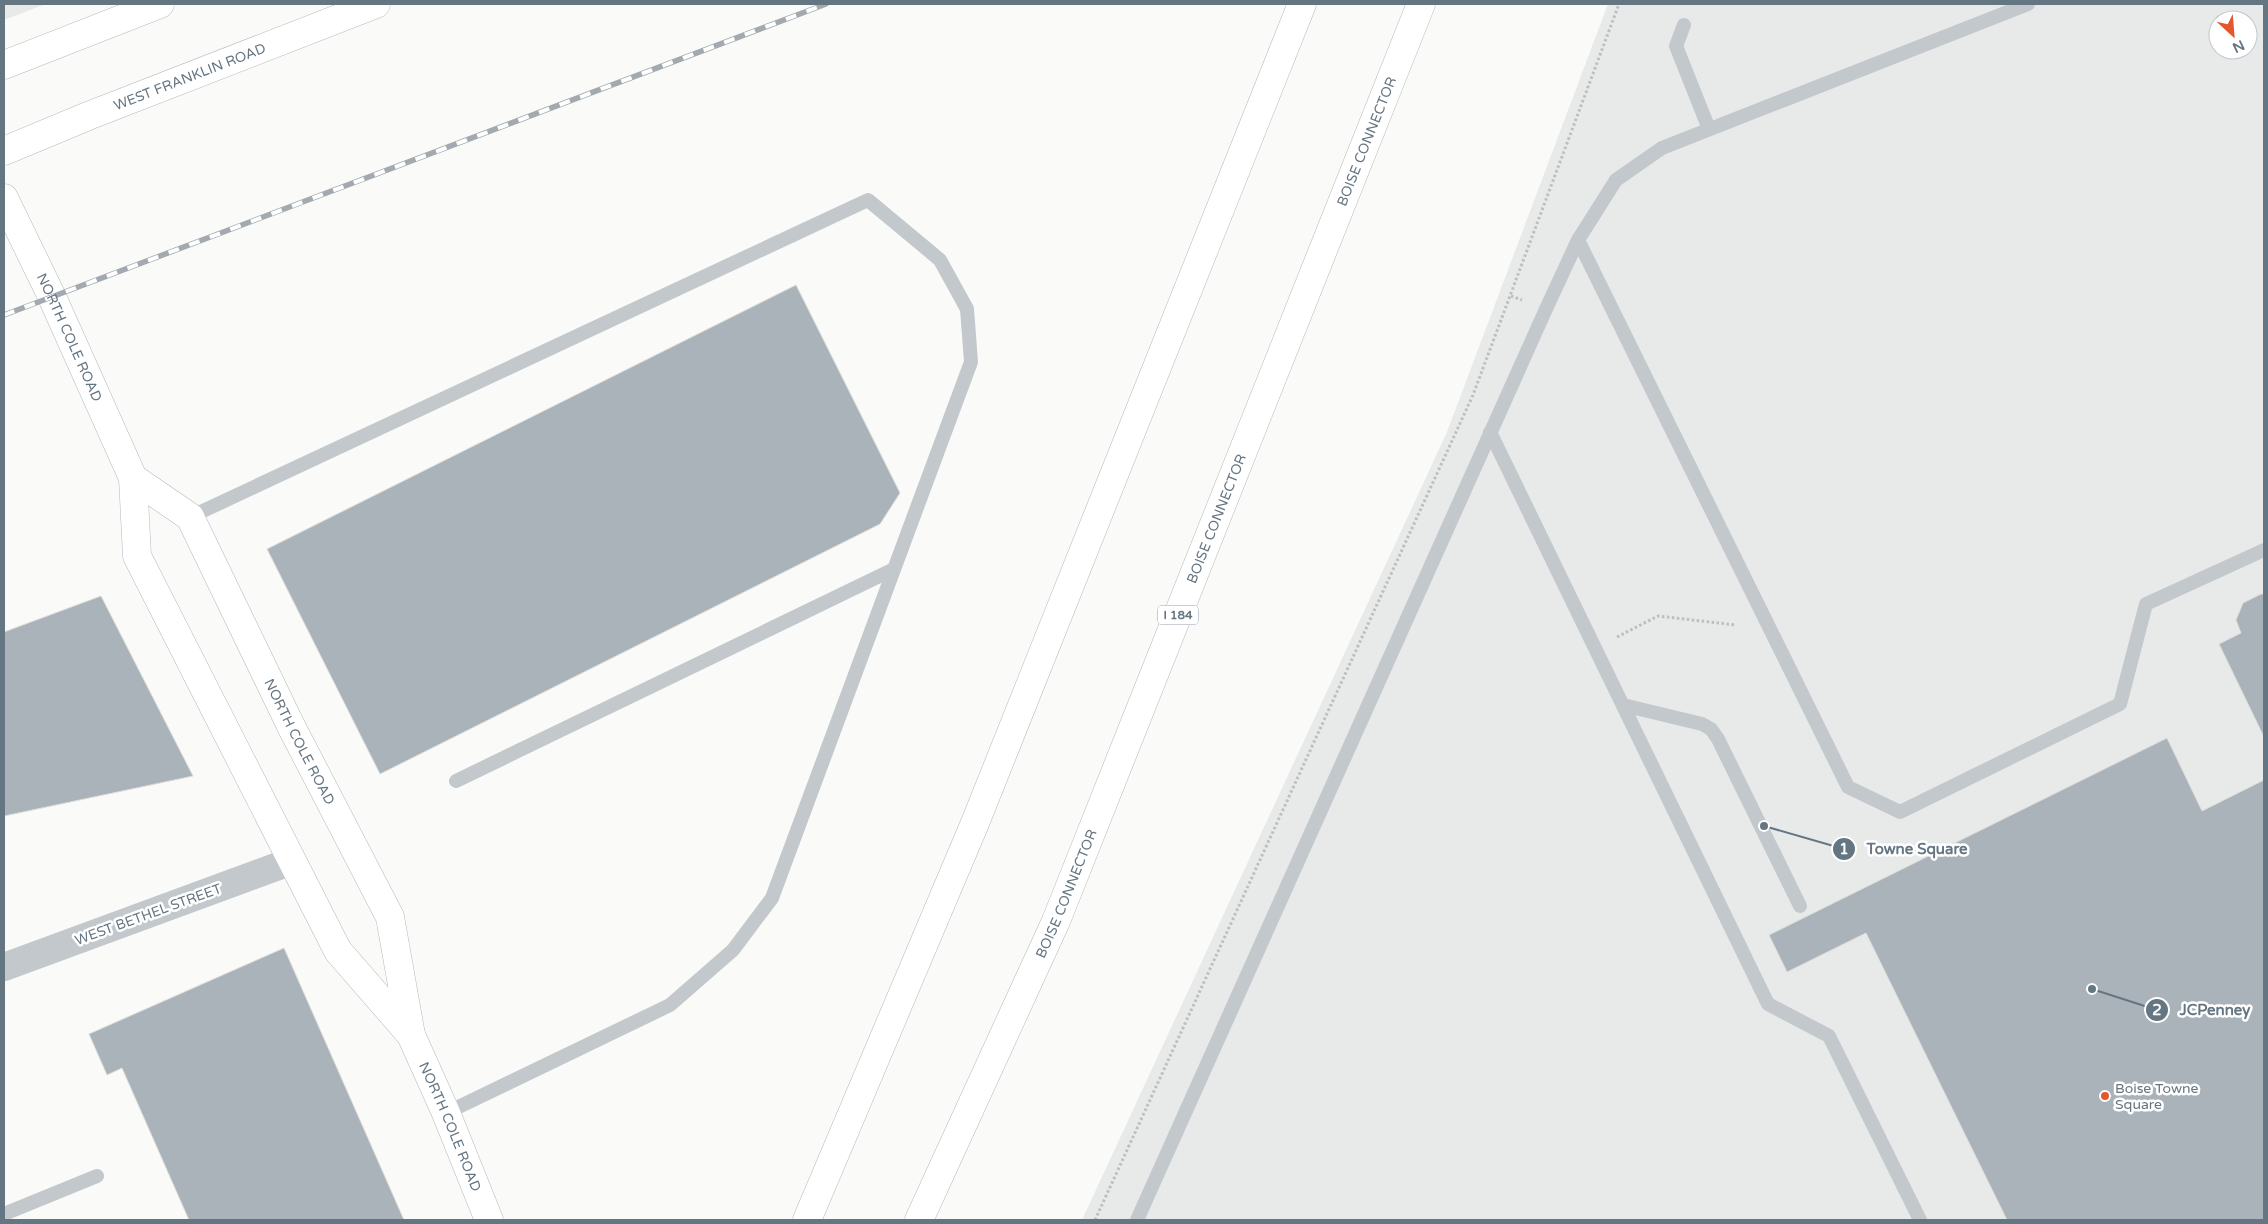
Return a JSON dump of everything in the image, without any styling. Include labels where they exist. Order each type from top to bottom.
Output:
[{"type":"main road","points":[[4,66],[160,4]]},
{"type":"main road","name":"WEST FRANKLIN ROAD","points":[[4,151],[88,116],[376,4]]},
{"type":"main road","points":[[807,1220],[975,823],[1302,4]]},
{"type":"main road","name":"BOISE CONNECTOR","points":[[919,1220],[1056,921],[1421,4]]},
{"type":"main road","name":"NORTH COLE ROAD","points":[[4,198],[52,297],[133,478],[137,556],[338,951],[411,1035]]},
{"type":"main road","name":"NORTH COLE ROAD","points":[[133,478],[190,517],[292,726],[390,917],[411,1035],[446,1113],[489,1220]]},
{"type":"street","name":"WEST BETHEL STREET","points":[[4,967],[292,861]]},
{"type":"lane","points":[[1138,1220],[1490,432],[1578,240],[1616,180],[1662,148],[2028,4]]},
{"type":"lane","points":[[1684,26],[1676,46],[1709,129]]},
{"type":"lane","points":[[190,517],[868,200],[940,260],[967,309],[971,362],[772,898],[733,950],[670,1005],[446,1113]]},
{"type":"lane","points":[[1578,240],[1848,788],[1900,812],[2120,704],[2146,604],[2264,550]]},
{"type":"lane","points":[[1490,432],[1768,1004],[1829,1036],[1920,1220]]},
{"type":"lane","points":[[456,781],[894,569]]},
{"type":"lane","points":[[1623,705],[1702,724],[1711,729],[1718,739],[1800,906]]},
{"type":"lane","points":[[4,1214],[97,1176]]},
{"type":"path","points":[[1096,1220],[1473,395],[1619,4]]},
{"type":"path","points":[[1614,639],[1658,616],[1736,625]]},
{"type":"shaded area","points":[[4,4],[46,4],[4,20]]},
{"type":"shaded area","points":[[1608,4],[2264,4],[2264,1220],[1082,1220],[1447,432]]},
{"type":"building","points":[[796,285],[900,493],[880,524],[380,774],[267,549]]},
{"type":"building","points":[[2264,594],[2264,737],[2219,644],[2241,633],[2236,620],[2243,603]]},
{"type":"building","points":[[101,596],[193,776],[4,816],[4,632]]},
{"type":"building","name":"Boise Towne Square","points":[[2167,738],[2202,811],[2264,780],[2264,1220],[2007,1220],[1866,933],[1787,972],[1769,935]]},
{"type":"building","points":[[284,948],[404,1220],[189,1220],[122,1068],[107,1075],[89,1034]]},
{"type":"railway","points":[[4,315],[826,4]]},
{"type":"place","name":"Towne Square","points":[[1764,826]]},
{"type":"place","name":"JCPenney","points":[[2092,989]]},
{"type":"place","name":"Boise Towne Square","points":[[2105,1096]]}]
